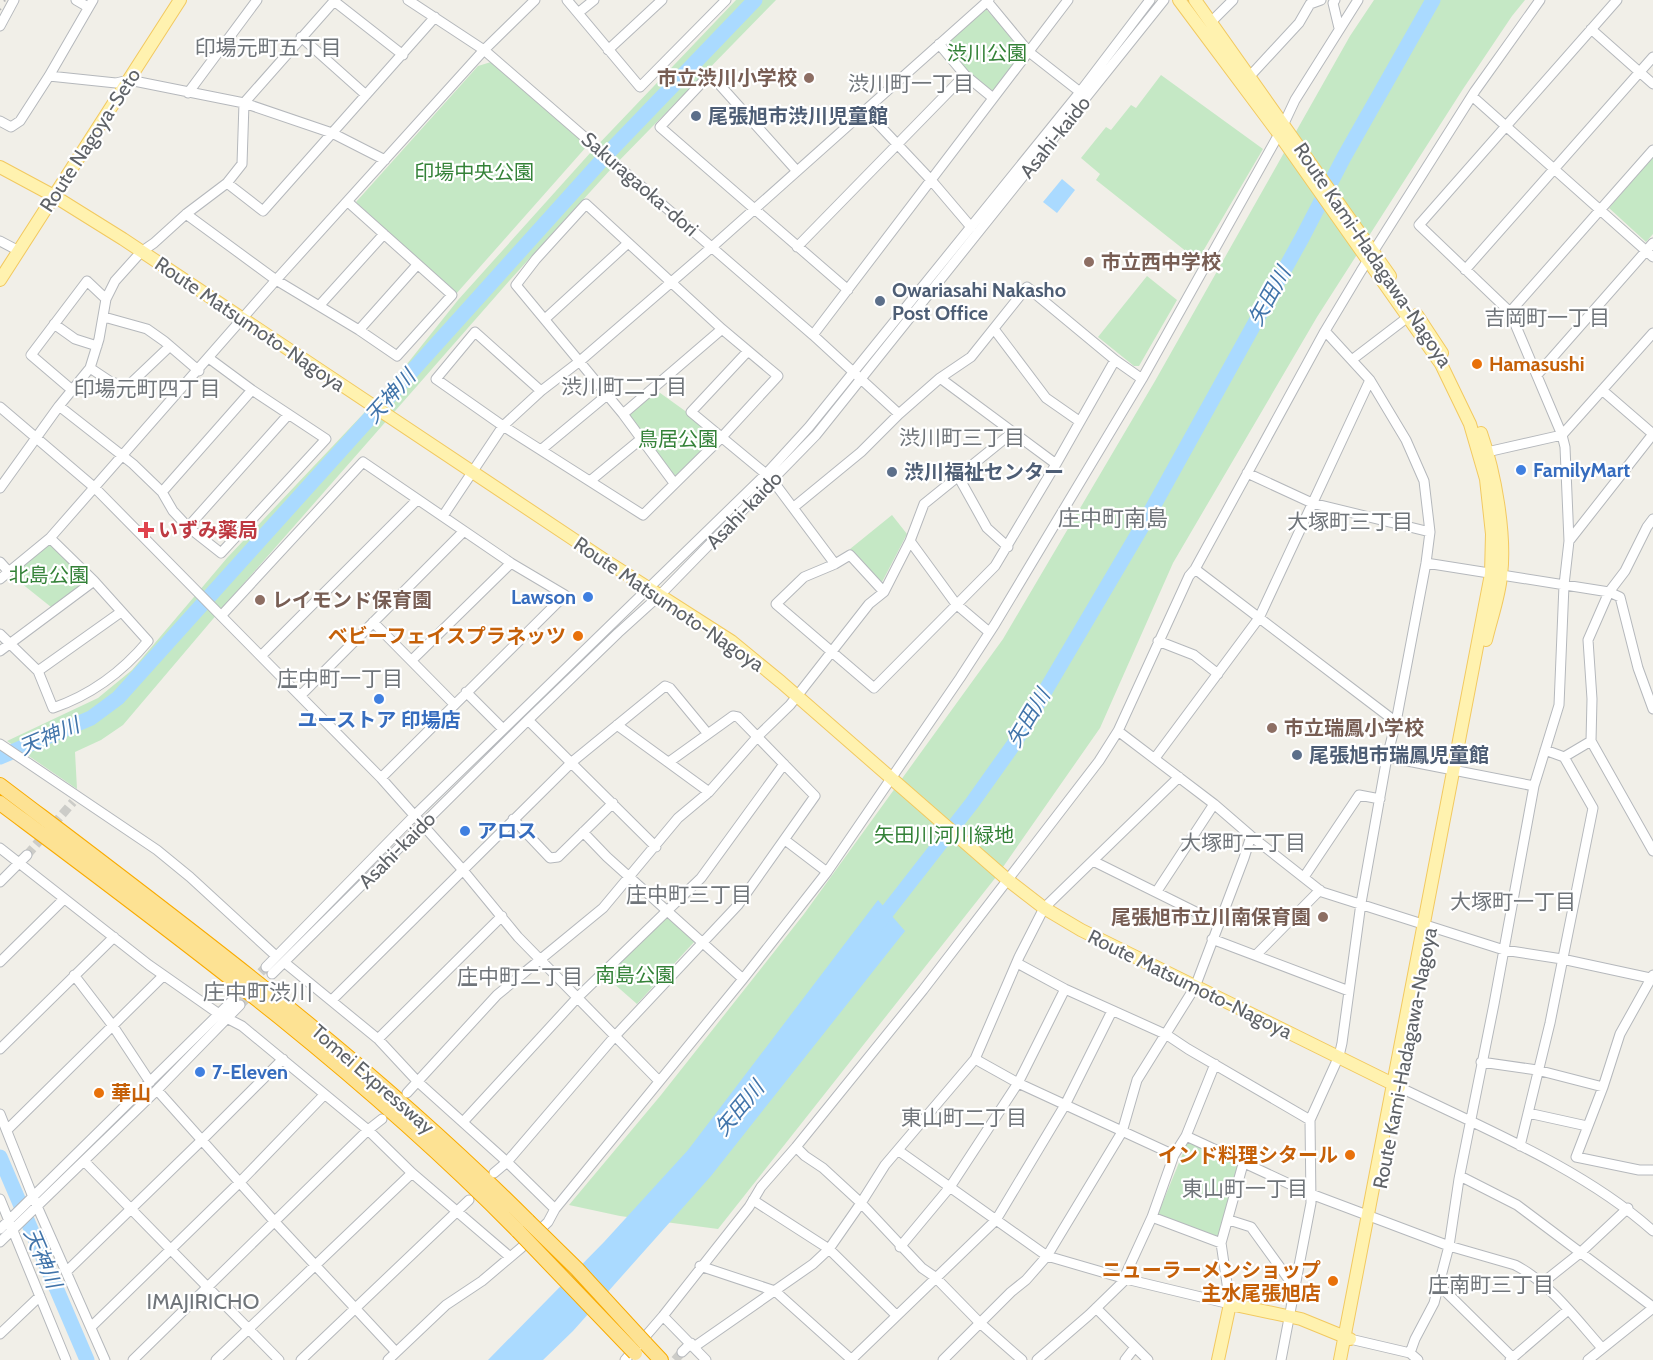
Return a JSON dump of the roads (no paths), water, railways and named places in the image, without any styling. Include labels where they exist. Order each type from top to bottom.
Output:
[{"type":"highway","name":"Tomei Expressway","points":[[0,785],[277,997],[432,1129],[577,1269],[637,1354]]},
{"type":"highway","name":"Tomei Expressway","points":[[0,803],[186,943],[268,1008],[421,1139],[518,1231],[637,1354],[661,1360]]},
{"type":"main road","name":"Route Nagoya-Seto","points":[[0,280],[180,0]]},
{"type":"main road","name":"Route Kami-Hadagawa-Nagoya","points":[[1179,0],[1364,237],[1369,255],[1432,336],[1451,367],[1488,452],[1498,497],[1501,533],[1479,670],[1456,771],[1347,1338]]},
{"type":"main road","name":"Route Kami-Hadagawa-Nagoya","points":[[1195,0],[1250,76],[1285,134],[1441,364],[1470,424],[1486,479],[1496,575]]},
{"type":"main road","name":"Route Matsumoto-Nagoya","points":[[0,166],[54,196],[141,252],[731,641],[891,777],[1005,878],[1044,908],[1081,930],[1396,1085]]},
{"type":"main road","points":[[1218,1360],[1230,1304],[1301,1319],[1347,1338]]},
{"type":"main road","points":[[1340,1360],[1347,1338]]},
{"type":"main road","points":[[1346,1360],[1347,1338]]},
{"type":"street","points":[[0,26],[14,0]]},
{"type":"street","points":[[0,121],[11,127],[20,121],[49,76],[91,4],[76,0]]},
{"type":"street","points":[[188,93],[257,0]]},
{"type":"street","name":"Sakuragaoka-dori","points":[[408,0],[484,50],[813,335],[899,414]]},
{"type":"street","points":[[0,579],[50,538],[210,359],[276,280],[484,50],[536,0]]},
{"type":"street","points":[[567,0],[640,87],[726,0]]},
{"type":"street","points":[[578,13],[594,0]]},
{"type":"street","points":[[608,50],[662,0]]},
{"type":"street","points":[[813,335],[1068,0]]},
{"type":"street","name":"Asahi-kaido","points":[[280,959],[423,825],[618,633],[660,596],[770,477],[853,371],[1080,92],[1150,0]]},
{"type":"street","name":"Asahi-kaido","points":[[269,970],[414,816],[648,588],[824,426],[1164,0]]},
{"type":"street","points":[[1211,22],[1233,0]]},
{"type":"street","points":[[1250,76],[1299,23],[1310,4],[1321,0]]},
{"type":"street","points":[[388,1360],[446,1305],[482,1281],[548,1222],[555,1209],[827,872],[989,632],[1142,379],[1285,134],[1340,28],[1358,0]]},
{"type":"street","points":[[637,1354],[700,1266],[761,1187],[796,1147],[1099,761],[1118,731],[1189,576],[1369,255],[1472,96],[1540,0]]},
{"type":"street","points":[[1410,1353],[1434,1303],[1449,1246],[1481,1062],[1534,786],[1559,705],[1564,585],[1569,541],[1565,447],[1562,435],[1510,312],[1419,225],[1617,0]]},
{"type":"street","points":[[0,488],[59,406],[90,368],[104,317],[106,299],[115,281],[141,252],[227,183],[242,164],[244,103],[301,37],[335,1],[403,55]]},
{"type":"street","points":[[443,516],[504,426],[541,391],[580,361],[712,247],[987,1],[1029,52],[1080,92]]},
{"type":"street","points":[[1332,1],[1340,28]]},
{"type":"street","points":[[227,183],[263,211],[435,17]]},
{"type":"street","points":[[1591,29],[1653,84]]},
{"type":"street","points":[[301,37],[366,95]]},
{"type":"street","points":[[939,44],[965,75],[993,98]]},
{"type":"street","points":[[1465,270],[1653,57]]},
{"type":"street","points":[[796,170],[710,74],[660,127],[848,290]]},
{"type":"street","points":[[798,247],[965,75]]},
{"type":"street","points":[[49,76],[116,83],[129,80],[244,103],[332,133],[385,160]]},
{"type":"street","points":[[1472,96],[1650,254]]},
{"type":"street","points":[[866,110],[931,180],[970,227]]},
{"type":"street","points":[[1510,312],[1653,150]]},
{"type":"street","points":[[186,214],[276,280],[359,330],[397,356],[452,295],[348,202]]},
{"type":"street","points":[[541,391],[475,332],[436,379],[504,426],[643,515],[721,438],[778,376],[627,244],[586,204],[536,259],[516,285],[623,414],[674,483]]},
{"type":"street","points":[[319,306],[384,234]]},
{"type":"street","points":[[0,241],[19,251]]},
{"type":"street","points":[[1537,375],[1650,254],[1653,243]]},
{"type":"street","points":[[544,319],[627,244]]},
{"type":"street","points":[[359,330],[417,265]]},
{"type":"street","points":[[72,390],[31,355],[87,281],[106,299]]},
{"type":"street","points":[[794,507],[861,452],[940,378],[971,357],[1027,287],[1115,360],[1142,379]]},
{"type":"street","points":[[104,317],[147,329],[199,371]]},
{"type":"street","points":[[1353,359],[1408,317]]},
{"type":"street","points":[[54,324],[75,339],[97,346]]},
{"type":"street","points":[[623,414],[722,329]]},
{"type":"street","points":[[994,329],[1046,398],[1079,421]]},
{"type":"street","points":[[1281,1360],[1311,1194],[1310,1120],[1339,1056],[1361,903],[1387,757],[1396,722],[1426,564],[1430,532],[1424,481],[1406,440],[1370,380],[1325,331]]},
{"type":"street","points":[[1488,452],[1562,435],[1653,333]]},
{"type":"street","points":[[90,368],[111,382],[128,386],[169,347]]},
{"type":"street","points":[[748,351],[691,412],[770,477],[835,564]]},
{"type":"street","points":[[59,406],[133,464],[162,492],[173,511],[221,553],[326,439],[288,415],[210,359]]},
{"type":"street","points":[[884,592],[850,555],[804,577],[776,604],[874,688],[995,567],[1115,360]]},
{"type":"street","points":[[940,378],[1056,464]]},
{"type":"street","points":[[1155,759],[1259,618],[1370,380]]},
{"type":"street","points":[[162,492],[252,390]]},
{"type":"street","points":[[1569,541],[1653,434],[1602,390]]},
{"type":"street","points":[[542,449],[607,394]]},
{"type":"street","points":[[0,407],[95,488],[381,778],[539,959],[659,1082]]},
{"type":"street","points":[[188,526],[288,415]]},
{"type":"street","points":[[407,1094],[497,995],[603,908],[678,818],[709,792],[758,736],[790,705],[869,604],[884,592],[910,541],[924,504],[1013,432]]},
{"type":"street","points":[[590,481],[641,439]]},
{"type":"street","points":[[218,613],[363,462],[511,562],[565,595],[381,778]]},
{"type":"street","points":[[1247,473],[1312,503],[1430,532]]},
{"type":"street","points":[[958,476],[987,528],[1008,547]]},
{"type":"street","points":[[261,656],[417,500]]},
{"type":"street","points":[[1653,519],[1625,571],[1609,592],[1588,640],[1592,741],[1653,851]]},
{"type":"street","points":[[300,696],[465,531]]},
{"type":"street","points":[[0,634],[38,671],[53,708],[96,688],[127,664],[148,641],[94,581],[50,538]]},
{"type":"street","points":[[910,541],[956,604],[989,632]]},
{"type":"street","points":[[0,562],[9,572]]},
{"type":"street","points":[[412,660],[511,562]]},
{"type":"street","points":[[1426,564],[1609,592],[1620,597],[1638,668],[1653,709]]},
{"type":"street","points":[[1194,569],[1396,722]]},
{"type":"street","points":[[0,651],[94,581]]},
{"type":"street","points":[[38,671],[121,612]]},
{"type":"street","points":[[373,621],[454,704]]},
{"type":"street","points":[[1158,641],[1194,655],[1218,674]]},
{"type":"street","points":[[332,1000],[572,762],[665,686],[670,688],[708,734]]},
{"type":"street","points":[[466,692],[503,729]]},
{"type":"street","points":[[494,1173],[507,1162],[615,1036],[738,905],[815,796],[738,717],[733,716],[669,762]]},
{"type":"street","points":[[528,720],[656,847]]},
{"type":"street","points":[[617,725],[709,792]]},
{"type":"street","points":[[1118,731],[1214,804],[1320,890],[1504,950],[1652,976],[1620,1034],[1603,1087],[1576,1156],[1639,1170],[1653,1170]]},
{"type":"street","points":[[1564,757],[1592,741]]},
{"type":"street","points":[[1,744],[75,799],[157,850],[182,870],[280,959],[378,1039],[418,1082],[507,1162],[555,1209]]},
{"type":"street","points":[[1520,1146],[1550,1023],[1593,808],[1564,757],[1545,750]]},
{"type":"street","points":[[1387,757],[1534,786]]},
{"type":"street","points":[[463,1122],[577,998],[701,878],[784,764]]},
{"type":"street","points":[[682,1352],[775,1291],[813,1264],[829,1249],[885,1165],[975,1059],[1044,908],[1179,777]]},
{"type":"street","points":[[1304,877],[1359,795],[1380,799]]},
{"type":"street","points":[[513,819],[550,858],[558,857],[613,803]]},
{"type":"street","points":[[1156,891],[1214,804]]},
{"type":"street","points":[[583,832],[701,944],[742,979]]},
{"type":"street","points":[[943,1360],[1026,1280],[1047,1256],[1122,1132],[1137,1080],[1195,987],[1251,836]]},
{"type":"street","points":[[785,840],[827,872]]},
{"type":"street","points":[[0,848],[164,975],[223,1016],[242,1026],[368,1130],[412,1173],[509,1256]]},
{"type":"street","points":[[0,882],[27,855]]},
{"type":"street","points":[[1093,861],[1218,923]]},
{"type":"street","points":[[1256,956],[1320,890]]},
{"type":"street","points":[[0,962],[64,899]]},
{"type":"street","points":[[378,1039],[502,916]]},
{"type":"street","points":[[0,1049],[114,937]]},
{"type":"street","points":[[1212,939],[1349,991]]},
{"type":"street","points":[[1017,963],[1065,989],[1167,1035],[1310,1120]]},
{"type":"street","points":[[74,975],[113,1026],[150,1082]]},
{"type":"street","points":[[7,1130],[164,975]]},
{"type":"street","points":[[900,1247],[950,1187],[1018,1083],[1065,989]]},
{"type":"street","points":[[0,1242],[13,1223],[150,1082],[236,1003]]},
{"type":"street","points":[[700,1266],[775,1291],[851,1360],[996,1220],[1065,1105],[1112,1011]]},
{"type":"street","points":[[33,1204],[84,1161],[158,1090],[223,1016]]},
{"type":"street","points":[[67,1271],[283,1059]]},
{"type":"street","points":[[975,1059],[1018,1083],[1174,1155]]},
{"type":"street","points":[[1481,1062],[1538,1070],[1603,1087]]},
{"type":"street","points":[[1037,1360],[1096,1308],[1125,1278],[1152,1217],[1174,1155],[1186,1136],[1215,1064]]},
{"type":"street","points":[[1396,1085],[1520,1146],[1570,1174],[1628,1208],[1653,1231]]},
{"type":"street","points":[[158,1090],[274,1221],[396,1352]]},
{"type":"street","points":[[91,1327],[240,1182],[324,1095]]},
{"type":"street","points":[[1528,1113],[1587,1126]]},
{"type":"street","points":[[0,1114],[33,1204],[67,1271],[105,1360]]},
{"type":"street","points":[[132,1360],[382,1119]]},
{"type":"street","points":[[1186,1136],[1311,1194],[1449,1246],[1515,1265],[1541,1284],[1602,1348]]},
{"type":"street","points":[[796,1147],[861,1203],[900,1247],[1022,1360]]},
{"type":"street","points":[[899,1151],[1047,1256],[1230,1304],[1221,1244],[1243,1164]]},
{"type":"street","points":[[1570,1174],[1583,1159]]},
{"type":"street","points":[[84,1161],[279,1360]]},
{"type":"street","points":[[216,1360],[412,1173]]},
{"type":"street","points":[[1460,1176],[1517,1205],[1653,1307],[1588,1360]]},
{"type":"street","points":[[0,1199],[13,1223],[39,1296],[66,1360]]},
{"type":"street","points":[[301,1360],[469,1200]]},
{"type":"street","points":[[753,1200],[829,1249],[896,1315]]},
{"type":"street","points":[[1541,1284],[1628,1208]]},
{"type":"street","points":[[1152,1217],[1221,1244]]},
{"type":"street","points":[[1229,1220],[1251,1227],[1295,1288]]},
{"type":"street","points":[[0,1229],[13,1223]]},
{"type":"street","points":[[1439,1285],[1511,1359],[1568,1310]]},
{"type":"street","points":[[0,1334],[39,1296]]},
{"type":"street","points":[[1096,1308],[1148,1360]]},
{"type":"street","points":[[663,1316],[706,1360]]},
{"type":"street","points":[[1347,1338],[1410,1353],[1418,1360]]},
{"type":"street","points":[[1125,1360],[1135,1347]]},
{"type":"water","points":[[1062,179],[1075,190],[1057,213],[1043,202]]},
{"type":"water","points":[[878,900],[905,931],[711,1176],[573,1331],[543,1360],[488,1360],[604,1242],[688,1150]]},
{"type":"waterway","name":"天神川","points":[[0,757],[91,718],[118,698],[611,150],[755,0]]},
{"type":"waterway","name":"矢田川","points":[[876,926],[972,803],[1014,744],[1143,525],[1302,238],[1344,157],[1433,0]]},
{"type":"waterway","name":"天神川","points":[[0,1157],[87,1360]]},
{"type":"tunnel","points":[[27,855],[73,802]]},
{"type":"tunnel","points":[[232,1001],[266,967]]},
{"type":"tunnel","points":[[240,1005],[272,974]]},
{"type":"tunnel","points":[[675,1360],[682,1352]]},
{"type":"railway","points":[[0,10],[5,0]]},
{"type":"place","name":"市立渋川小学校","points":[[809,78]]},
{"type":"place","name":"尾張旭市渋川児童館","points":[[696,116]]},
{"type":"place","name":"市立西中学校","points":[[1089,262]]},
{"type":"place","name":"Owariasahi Nakasho Post Office","points":[[880,301]]},
{"type":"place","name":"Hamasushi","points":[[1477,364]]},
{"type":"place","name":"FamilyMart","points":[[1521,470]]},
{"type":"place","name":"渋川福祉センター","points":[[892,472]]},
{"type":"place","name":"いずみ薬局","points":[[146,530]]},
{"type":"place","name":"Lawson","points":[[588,597]]},
{"type":"place","name":"レイモンド保育園","points":[[260,600]]},
{"type":"place","name":"ベビーフェイスプラネッツ","points":[[578,636]]},
{"type":"place","name":"ユーストア 印場店","points":[[379,699]]},
{"type":"place","name":"市立瑞鳳小学校","points":[[1272,728]]},
{"type":"place","name":"尾張旭市瑞鳳児童館","points":[[1297,755]]},
{"type":"place","name":"アロス","points":[[465,831]]},
{"type":"place","name":"尾張旭市立川南保育園","points":[[1323,917]]},
{"type":"place","name":"7-Eleven","points":[[200,1072]]},
{"type":"place","name":"華山","points":[[99,1093]]},
{"type":"place","name":"インド料理シタール","points":[[1350,1155]]},
{"type":"place","name":"ニューラーメンショップ 主水尾張旭店","points":[[1333,1281]]},
{"type":"district","name":"印場元町五丁目","points":[[268,47]]},
{"type":"district","name":"渋川町一丁目","points":[[911,83]]},
{"type":"district","name":"吉岡町一丁目","points":[[1547,317]]},
{"type":"district","name":"渋川町二丁目","points":[[624,386]]},
{"type":"district","name":"印場元町四丁目","points":[[147,388]]},
{"type":"district","name":"渋川町三丁目","points":[[962,437]]},
{"type":"district","name":"庄中町南島","points":[[1113,518]]},
{"type":"district","name":"大塚町三丁目","points":[[1350,521]]},
{"type":"district","name":"庄中町一丁目","points":[[340,678]]},
{"type":"district","name":"大塚町二丁目","points":[[1243,842]]},
{"type":"district","name":"庄中町三丁目","points":[[689,894]]},
{"type":"district","name":"大塚町一丁目","points":[[1513,901]]},
{"type":"district","name":"庄中町二丁目","points":[[520,976]]},
{"type":"district","name":"庄中町渋川","points":[[258,992]]},
{"type":"district","name":"東山町二丁目","points":[[964,1117]]},
{"type":"district","name":"東山町一丁目","points":[[1245,1188]]},
{"type":"district","name":"庄南町三丁目","points":[[1491,1284]]},
{"type":"district","name":"IMAJIRICHO","points":[[203,1301]]},
{"type":"park label","name":"渋川公園","points":[[987,53]]},
{"type":"park label","name":"印場中央公園","points":[[474,172]]},
{"type":"park label","name":"鳥居公園","points":[[678,439]]},
{"type":"park label","name":"北島公園","points":[[49,575]]},
{"type":"park label","name":"矢田川河川緑地","points":[[944,835]]},
{"type":"park label","name":"南島公園","points":[[635,975]]}]
